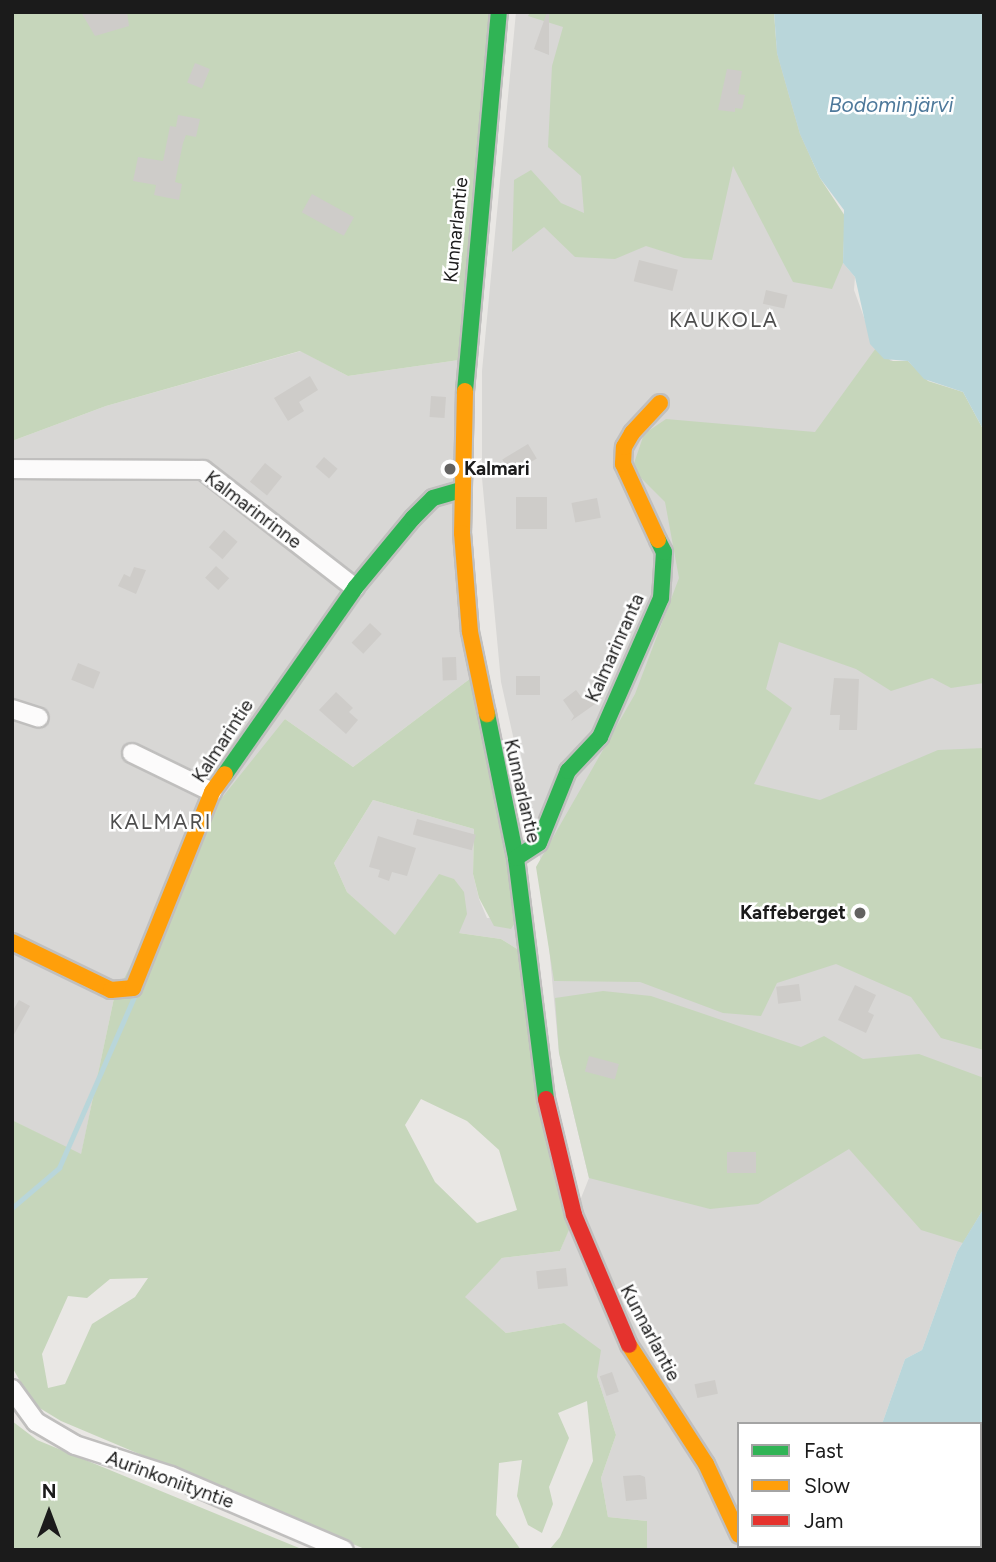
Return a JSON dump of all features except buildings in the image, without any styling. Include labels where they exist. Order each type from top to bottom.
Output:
[{"type":"main road","name":"Kunnarlantie","points":[[499,12],[469,321],[461,490],[470,632],[516,858],[544,1091],[574,1215],[635,1359],[706,1464],[737,1531]]},
{"type":"main road","name":"Kalmarinranta","points":[[516,858],[539,843],[568,771],[600,737],[661,598],[664,552],[623,464],[624,447],[632,433],[660,403]]},
{"type":"main road","name":"Kalmarintie","points":[[12,942],[111,990],[133,988],[212,792],[355,588],[433,498],[461,490]]},
{"type":"street","name":"Kalmarinrinne","points":[[12,469],[203,470],[355,588]]},
{"type":"street","points":[[12,709],[39,718]]},
{"type":"street","points":[[132,753],[212,792]]},
{"type":"street","name":"Aurinkoniityntie","points":[[12,1389],[36,1422],[75,1446],[171,1476],[344,1550]]},
{"type":"shaded area","points":[[516,12],[774,12],[773,33],[843,263],[855,277],[854,290],[869,331],[880,351],[984,431],[984,1208],[957,1252],[922,1350],[905,1359],[883,1422],[737,1422],[737,1548],[848,1550],[647,1550],[647,1521],[608,1517],[601,1478],[616,1435],[597,1376],[564,1323],[506,1333],[464,1297],[502,1258],[560,1251],[589,1178],[559,1053],[541,862],[501,682],[482,478],[482,371]]},
{"type":"shaded area","points":[[301,351],[348,376],[459,360],[471,678],[353,767],[285,719],[114,998],[81,1155],[12,1120],[12,441],[106,406]]},
{"type":"shaded area","points":[[373,800],[474,829],[473,874],[479,899],[487,918],[518,918],[522,952],[501,939],[459,933],[395,936],[347,892],[334,863]]},
{"type":"green space","points":[[12,12],[493,12],[459,360],[348,376],[300,351],[106,406],[12,441]]},
{"type":"green space","points":[[530,12],[774,12],[777,53],[800,134],[820,178],[845,216],[843,263],[832,289],[793,282],[733,166],[712,260],[684,258],[646,246],[615,259],[575,257],[544,227],[512,252],[514,180],[531,170],[561,203],[584,213],[581,176],[548,147],[552,66],[563,27],[528,16]]},
{"type":"green space","points":[[876,348],[891,361],[908,361],[928,381],[963,392],[984,431],[984,683],[951,688],[932,678],[891,691],[856,669],[779,642],[766,689],[792,708],[754,784],[820,800],[938,750],[984,748],[984,1050],[941,1038],[911,997],[836,964],[777,983],[761,1016],[723,1013],[640,982],[554,981],[536,867],[635,694],[679,578],[665,502],[632,469],[644,434],[666,419],[815,432]]},
{"type":"green space","points":[[471,678],[518,918],[511,929],[494,926],[479,898],[473,874],[474,829],[373,800],[334,863],[347,892],[395,935],[439,874],[454,879],[464,892],[467,914],[459,933],[501,939],[522,952],[571,1225],[560,1251],[502,1258],[465,1297],[506,1333],[564,1323],[601,1350],[597,1376],[616,1435],[601,1478],[608,1517],[647,1521],[647,1550],[549,1550],[560,1537],[593,1461],[587,1401],[558,1413],[569,1438],[549,1487],[553,1504],[542,1533],[528,1525],[517,1496],[522,1460],[499,1463],[496,1515],[521,1550],[367,1550],[61,1421],[33,1404],[12,1367],[12,1120],[81,1154],[114,998],[209,814],[285,719],[353,767]],"holes":[[[421,1099],[467,1121],[499,1150],[517,1210],[477,1223],[435,1182],[405,1125]],[[148,1278],[135,1297],[92,1324],[65,1384],[48,1388],[42,1354],[68,1296],[87,1298],[110,1279]]]},
{"type":"green space","points":[[603,991],[651,996],[801,1047],[824,1036],[863,1059],[919,1054],[984,1078],[984,1208],[963,1243],[921,1230],[849,1149],[758,1204],[710,1209],[589,1178],[559,1053],[555,998]]},
{"type":"green space","points":[[12,1421],[37,1440],[304,1550],[12,1550]]},
{"type":"water","name":"Bodominjärvi","points":[[774,12],[984,12],[984,431],[963,392],[924,379],[908,361],[884,359],[870,344],[855,277],[843,263],[844,210],[820,178],[800,134],[777,53]]},
{"type":"water","points":[[984,1208],[984,1550],[848,1550],[982,1548],[982,1422],[883,1422],[905,1359],[922,1350],[957,1252]]},
{"type":"waterway","points":[[12,1208],[59,1168],[135,995]]},
{"type":"traffic: fast","points":[[465,391],[499,12]]},
{"type":"traffic: fast","points":[[225,774],[355,588],[413,518],[433,498],[461,490]]},
{"type":"traffic: fast","points":[[516,858],[539,843],[568,771],[600,737],[661,598],[664,552],[658,540]]},
{"type":"traffic: fast","points":[[487,714],[516,858],[546,1099]]},
{"type":"traffic: slow","points":[[465,391],[462,533],[470,632],[487,714]]},
{"type":"traffic: slow","points":[[658,540],[623,464],[624,447],[632,433],[660,403]]},
{"type":"traffic: slow","points":[[12,942],[111,990],[133,988],[212,792],[225,774]]},
{"type":"traffic: slow","points":[[629,1345],[706,1464],[737,1531]]},
{"type":"traffic: jam","points":[[546,1099],[574,1215],[629,1345]]},
{"type":"place","name":"Kalmari","points":[[450,469]]},
{"type":"place","name":"Kaffeberget","points":[[860,913]]},
{"type":"district","name":"KAUKOLA","points":[[724,320]]},
{"type":"district","name":"KALMARI","points":[[161,822]]}]
